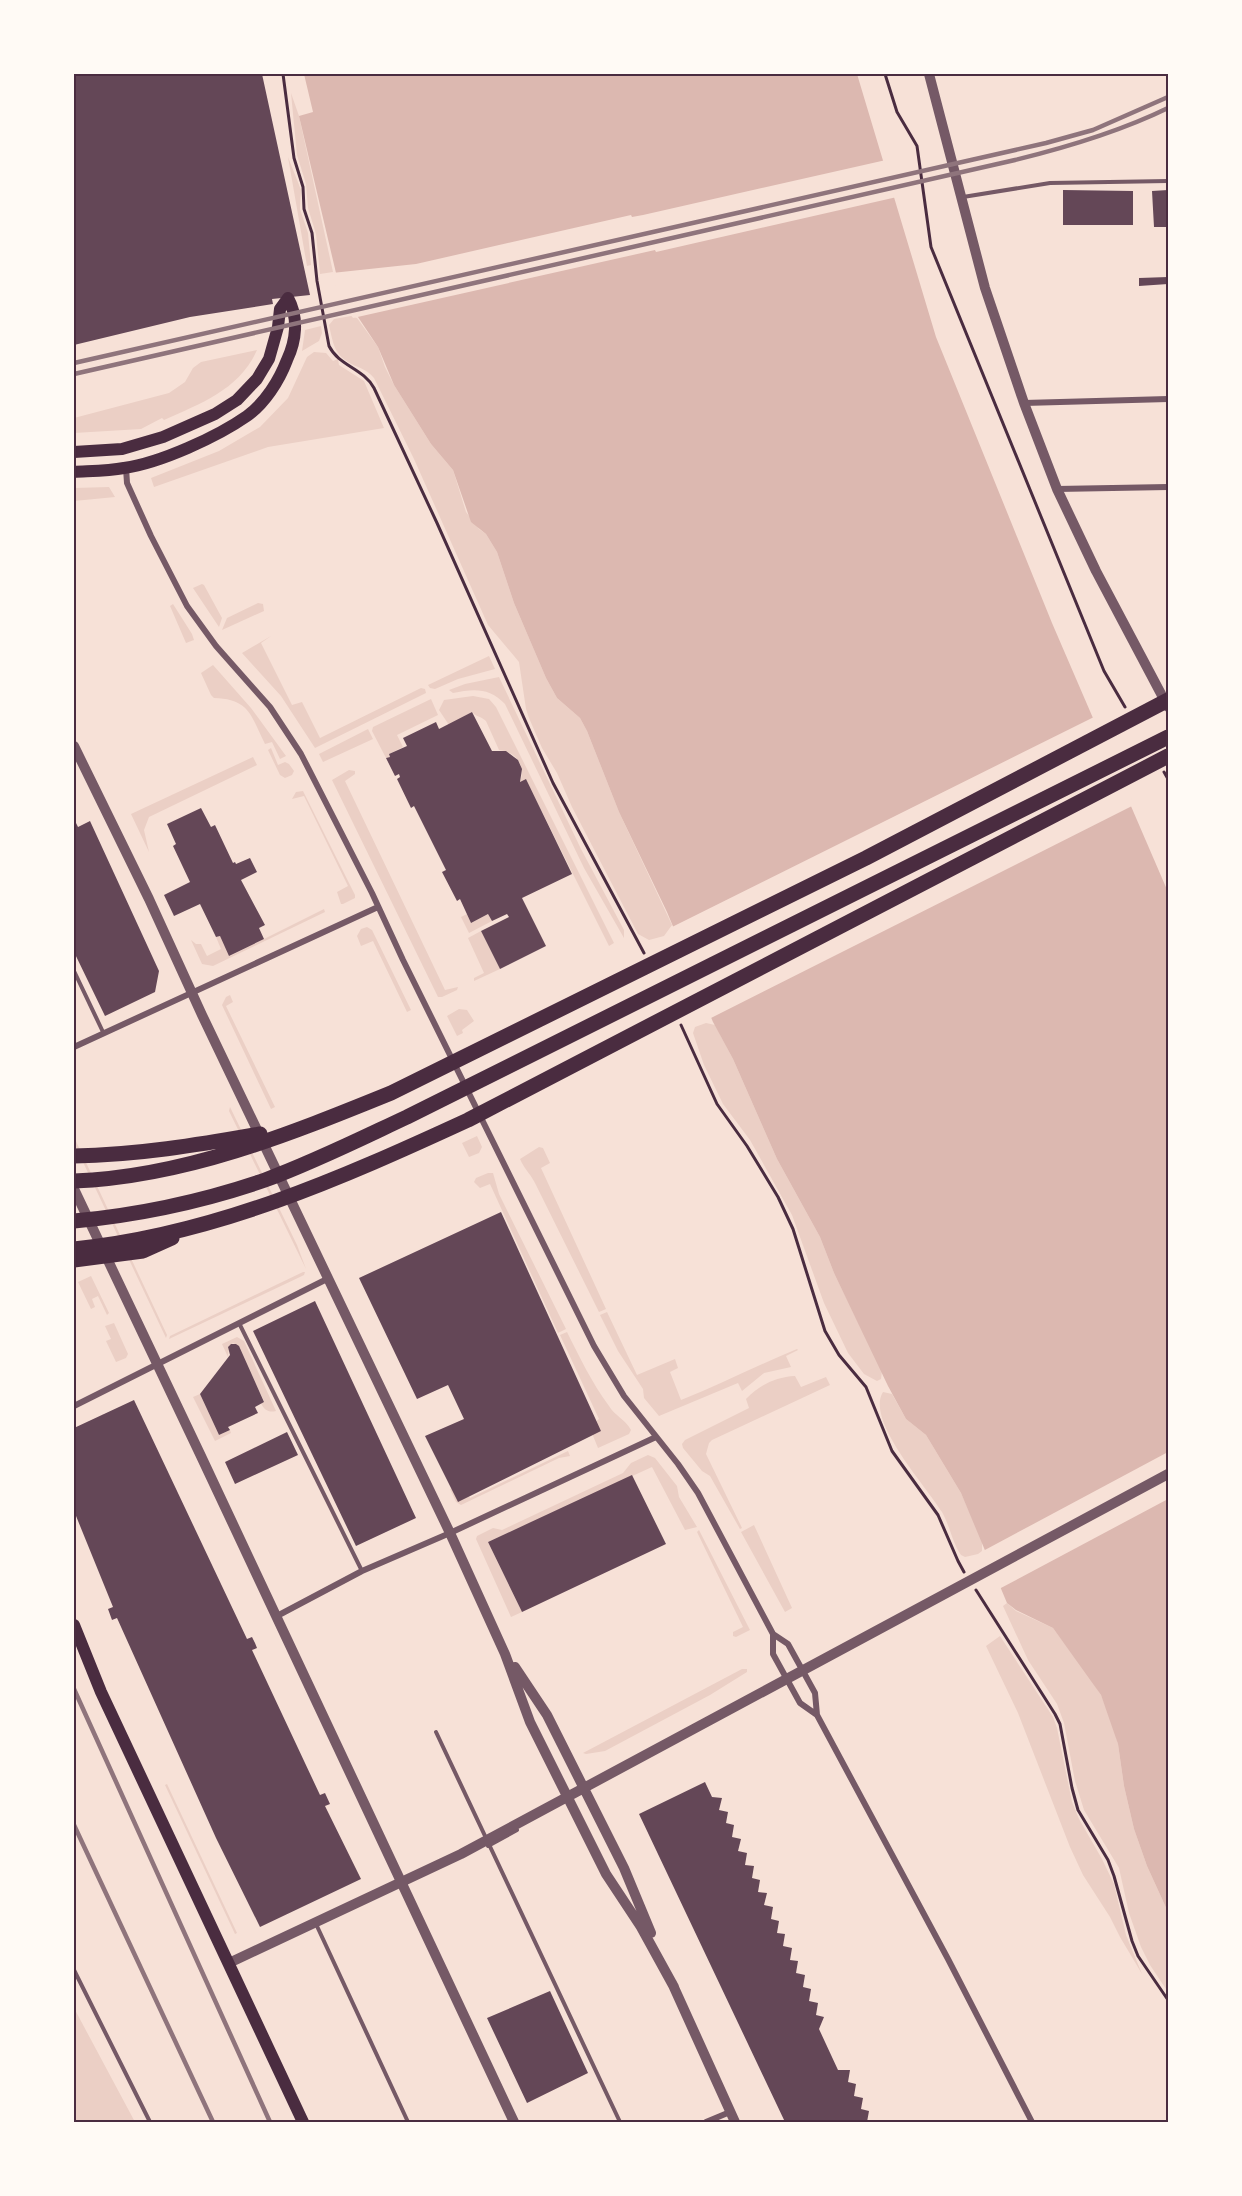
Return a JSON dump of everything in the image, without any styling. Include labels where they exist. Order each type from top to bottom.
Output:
[{"type":"highway","points":[[74,1181],[181,1166],[322,1121],[391,1093],[856,863],[1168,700]]},
{"type":"highway","points":[[74,1221],[127,1214],[215,1195],[265,1180],[315,1160],[407,1117],[1168,737]]},
{"type":"highway","points":[[74,1260],[143,1251],[196,1227],[315,1187],[468,1119],[1166,763]]},
{"type":"highway","points":[[74,1156],[107,1155],[188,1146],[322,1121]]},
{"type":"highway","points":[[74,1249],[196,1227]]},
{"type":"main road","points":[[74,452],[122,449],[163,437],[215,414],[237,400],[260,374],[273,347],[280,309],[288,298],[293,307],[295,331],[291,352],[281,374],[265,398],[248,415],[170,454],[126,468],[74,472]]},
{"type":"main road","points":[[74,1625],[101,1692],[303,2122]]},
{"type":"street","points":[[929,74],[985,288],[1024,403],[1057,489],[1096,571],[1168,707]]},
{"type":"street","points":[[1024,403],[1168,399]]},
{"type":"street","points":[[126,468],[127,483],[187,606],[205,631],[270,707],[301,754],[594,1346],[624,1396],[698,1493],[773,1634],[773,1654],[800,1703],[816,1715],[1032,2122]]},
{"type":"street","points":[[1057,489],[1168,487]]},
{"type":"street","points":[[74,746],[450,1533],[505,1654],[530,1722],[606,1874],[641,1927],[674,1988]]},
{"type":"street","points":[[74,1047],[378,907]]},
{"type":"street","points":[[74,1189],[514,2122]]},
{"type":"street","points":[[74,1406],[327,1278]]},
{"type":"street","points":[[277,1616],[362,1571],[450,1533],[656,1437]]},
{"type":"street","points":[[229,1963],[461,1854],[1168,1474]]},
{"type":"street","points":[[773,1634],[788,1644],[815,1693],[816,1715]]},
{"type":"street","points":[[505,1654],[547,1715],[599,1817],[624,1868],[674,1988],[733,2117],[706,2122]]},
{"type":"lane","points":[[962,197],[1050,183],[1168,181]]},
{"type":"lane","points":[[74,971],[103,1032]]},
{"type":"lane","points":[[239,1322],[362,1571]]},
{"type":"lane","points":[[436,1732],[620,2122]]},
{"type":"lane","points":[[488,1846],[569,1801]]},
{"type":"lane","points":[[315,1924],[408,2122]]},
{"type":"lane","points":[[74,1970],[150,2122]]},
{"type":"path","points":[[283,74],[295,164],[303,187],[303,204],[312,232],[315,271],[326,332],[333,354],[364,375],[374,388],[553,783],[644,954]]},
{"type":"path","points":[[885,74],[897,112],[917,146],[931,247],[1104,671],[1128,712]]},
{"type":"path","points":[[1166,763],[1168,779]]},
{"type":"path","points":[[680,1022],[717,1104],[747,1146],[778,1197],[792,1229],[831,1343],[866,1387],[892,1451],[938,1515],[958,1562],[970,1580]]},
{"type":"path","points":[[976,1590],[1056,1714],[1078,1810],[1108,1860],[1138,1956],[1168,2000]]},
{"type":"shaded area","points":[[304,74],[857,74],[936,337],[1052,623],[1168,892],[1168,1912],[1147,1866],[1134,1829],[1124,1786],[1118,1744],[1101,1695],[1053,1628],[1016,1610],[1007,1603],[961,1493],[926,1435],[906,1419],[888,1386],[834,1273],[820,1237],[777,1159],[733,1059],[713,1022],[667,912],[619,812],[587,731],[580,718],[557,698],[546,678],[514,603],[497,552],[486,534],[471,522],[453,470],[431,444],[394,385],[378,347],[340,290],[299,116],[313,112]]},
{"type":"shaded area","points":[[291,93],[299,116],[333,272],[320,274],[316,234],[308,208],[306,184],[297,155]]},
{"type":"shaded area","points":[[288,157],[301,190],[300,209],[308,233],[311,265],[307,266]]},
{"type":"shaded area","points":[[351,316],[357,318],[378,347],[394,385],[431,444],[453,470],[466,512],[479,529],[486,534],[497,552],[514,603],[546,678],[557,698],[580,718],[587,731],[619,812],[672,925],[664,936],[649,940],[638,934],[572,807],[557,773],[542,748],[526,709],[519,662],[488,625],[414,459],[374,378],[367,371],[344,359],[337,351],[329,325],[334,319]]},
{"type":"shaded area","points":[[321,326],[322,333],[319,341],[302,351],[305,330]]},
{"type":"shaded area","points":[[257,350],[240,375],[218,394],[178,414],[164,420],[162,418],[141,429],[74,433],[74,418],[169,393],[185,382],[193,368],[201,362]]},
{"type":"shaded area","points":[[314,352],[326,353],[333,361],[338,359],[339,365],[364,381],[384,428],[268,447],[154,487],[151,478],[219,451],[260,427],[288,398],[307,357]]},
{"type":"shaded area","points":[[109,487],[115,497],[74,501],[74,488]]},
{"type":"shaded area","points":[[202,584],[222,618],[219,627],[193,588]]},
{"type":"shaded area","points":[[258,603],[263,604],[264,611],[222,630],[227,618]]},
{"type":"shaded area","points":[[173,604],[194,640],[186,643],[170,606]]},
{"type":"shaded area","points":[[271,636],[261,643],[292,705],[302,702],[320,738],[421,688],[425,689],[426,693],[315,748],[281,696],[242,653]]},
{"type":"shaded area","points":[[489,656],[495,669],[458,679],[435,689],[428,685]]},
{"type":"shaded area","points":[[213,665],[251,708],[286,756],[280,759],[272,742],[265,744],[252,717],[242,706],[226,699],[214,698],[211,695],[201,673]]},
{"type":"shaded area","points":[[499,677],[581,849],[624,930],[624,938],[584,868],[505,704],[487,692],[474,690],[453,693],[449,690]]},
{"type":"shaded area","points":[[473,696],[489,699],[496,707],[614,943],[609,946],[526,780],[520,782],[522,770],[518,760],[510,753],[499,750],[486,721],[482,718],[472,712],[449,725],[439,710],[444,700]]},
{"type":"shaded area","points":[[431,699],[438,715],[397,735],[403,747],[386,758],[372,731],[373,727]]},
{"type":"shaded area","points":[[368,729],[373,739],[323,762],[319,754]]},
{"type":"shaded area","points":[[271,748],[278,765],[285,762],[289,764],[294,771],[292,775],[285,778],[280,775],[268,750]]},
{"type":"shaded area","points":[[253,757],[257,765],[149,817],[144,830],[149,852],[131,814]]},
{"type":"shaded area","points":[[349,770],[355,771],[355,774],[345,781],[445,990],[458,987],[457,990],[442,997],[438,997],[332,780]]},
{"type":"shaded area","points":[[303,791],[355,895],[355,898],[343,904],[337,892],[348,886],[304,796],[292,799],[296,792]]},
{"type":"shaded area","points":[[324,909],[325,912],[213,966],[202,964],[191,940],[196,944],[201,944],[207,956],[221,949],[216,937],[220,936],[230,956]]},
{"type":"shaded area","points":[[467,914],[471,923],[488,914],[492,921],[469,933],[461,917]]},
{"type":"shaded area","points":[[367,927],[372,930],[411,1010],[407,1012],[373,941],[361,946],[357,936],[361,929]]},
{"type":"shaded area","points":[[481,931],[500,969],[474,981],[474,978],[484,973],[468,938]]},
{"type":"shaded area","points":[[230,995],[233,1002],[226,1006],[275,1107],[271,1109],[222,1005],[226,997]]},
{"type":"shaded area","points":[[459,1009],[467,1010],[474,1021],[457,1036],[447,1016]]},
{"type":"shaded area","points":[[706,1023],[715,1025],[733,1059],[777,1159],[820,1237],[834,1273],[882,1371],[881,1379],[877,1381],[864,1374],[848,1353],[824,1303],[792,1215],[750,1140],[723,1104],[704,1065],[693,1033],[695,1027]]},
{"type":"shaded area","points":[[230,1107],[297,1245],[306,1269],[229,1111]]},
{"type":"shaded area","points":[[477,1136],[482,1147],[479,1153],[469,1157],[462,1143]]},
{"type":"shaded area","points":[[74,1137],[167,1335],[166,1338],[74,1143]]},
{"type":"shaded area","points":[[539,1147],[543,1148],[550,1163],[541,1168],[606,1309],[599,1312],[534,1181],[520,1159]]},
{"type":"shaded area","points":[[493,1173],[499,1194],[566,1329],[558,1333],[490,1184],[480,1188],[474,1182],[476,1178]]},
{"type":"shaded area","points":[[305,1272],[304,1275],[300,1277],[169,1339],[170,1336]]},
{"type":"shaded area","points":[[91,1276],[109,1313],[107,1315],[98,1296],[92,1299],[95,1307],[91,1309],[78,1282]]},
{"type":"shaded area","points":[[607,1312],[637,1375],[675,1359],[678,1368],[670,1372],[681,1400],[798,1350],[786,1356],[791,1367],[764,1373],[742,1391],[738,1383],[659,1416],[644,1398],[643,1389],[618,1351],[600,1315]]},
{"type":"shaded area","points":[[114,1323],[128,1354],[126,1358],[116,1362],[106,1341],[111,1339],[105,1326]]},
{"type":"shaded area","points":[[567,1332],[603,1397],[631,1430],[629,1434],[598,1448],[589,1426],[599,1419],[560,1335]]},
{"type":"shaded area","points":[[237,1337],[244,1341],[276,1411],[269,1411],[262,1405],[264,1401],[237,1345],[233,1343],[229,1346],[228,1357],[222,1344]]},
{"type":"shaded area","points":[[795,1376],[801,1387],[826,1377],[830,1385],[709,1443],[706,1454],[742,1528],[740,1529],[710,1476],[702,1471],[682,1444],[685,1440],[749,1408],[746,1399],[762,1386],[774,1380]]},
{"type":"shaded area","points":[[883,1392],[892,1394],[906,1419],[926,1435],[961,1493],[982,1540],[982,1551],[978,1554],[965,1557],[961,1555],[942,1512],[890,1436],[880,1404]]},
{"type":"shaded area","points":[[200,1394],[219,1435],[230,1430],[231,1433],[215,1441],[193,1397]]},
{"type":"shaded area","points":[[568,1451],[570,1456],[559,1458],[461,1505],[456,1502],[450,1489],[462,1483],[470,1498]]},
{"type":"shaded area","points":[[648,1455],[655,1458],[677,1486],[679,1497],[697,1527],[685,1530],[652,1467],[488,1542],[522,1612],[511,1617],[476,1539],[477,1536],[493,1528],[502,1530],[623,1473],[631,1463]]},
{"type":"shaded area","points":[[754,1525],[792,1608],[785,1612],[741,1532]]},
{"type":"shaded area","points":[[699,1530],[750,1630],[736,1637],[733,1636],[733,1632],[743,1627],[697,1532]]},
{"type":"shaded area","points":[[1007,1603],[1016,1611],[1053,1628],[1101,1695],[1118,1744],[1124,1786],[1134,1829],[1147,1866],[1168,1912],[1168,1992],[1141,1947],[1129,1913],[1119,1868],[1084,1810],[1075,1781],[1064,1723],[1057,1704],[1028,1660],[1003,1606]]},
{"type":"shaded area","points":[[1000,1636],[1053,1717],[1072,1802],[1114,1884],[1126,1935],[1142,1974],[1083,1875],[1070,1847],[1018,1713],[986,1646]]},
{"type":"shaded area","points":[[742,1669],[747,1669],[747,1672],[710,1695],[605,1751],[583,1753]]},
{"type":"shaded area","points":[[167,1784],[237,1933],[235,1934],[165,1785]]},
{"type":"shaded area","points":[[74,2008],[135,2122],[74,2122]]},
{"type":"pier","points":[[886,160],[897,197],[353,318],[337,292],[332,273],[416,264]]},
{"type":"pier","points":[[1096,716],[1134,805],[709,1019],[670,928]]},
{"type":"pier","points":[[1168,1452],[1168,1499],[999,1589],[983,1551]]},
{"type":"building","points":[[74,74],[262,74],[310,295],[272,299],[273,304],[190,317],[74,345]]},
{"type":"building","points":[[1063,190],[1133,191],[1133,225],[1063,225]]},
{"type":"building","points":[[1168,190],[1168,227],[1154,227],[1152,191]]},
{"type":"building","points":[[1168,277],[1168,284],[1139,286],[1139,278]]},
{"type":"building","points":[[472,712],[492,751],[506,751],[518,760],[522,769],[520,782],[526,779],[572,874],[522,898],[546,946],[500,969],[481,931],[509,917],[507,914],[492,921],[488,914],[471,923],[460,899],[457,901],[442,872],[446,870],[414,806],[411,808],[397,779],[400,777],[399,774],[395,776],[386,758],[390,757],[389,754],[407,746],[403,738],[436,722],[439,729]]},
{"type":"building","points":[[201,808],[211,827],[215,825],[233,863],[236,864],[250,858],[257,872],[241,880],[265,925],[259,928],[264,939],[229,956],[220,936],[216,937],[200,904],[174,916],[164,895],[190,882],[173,846],[176,844],[167,824]]},
{"type":"building","points":[[74,819],[78,827],[90,821],[159,971],[155,992],[105,1016],[74,952]]},
{"type":"building","points":[[501,1212],[601,1431],[458,1502],[425,1436],[464,1419],[448,1385],[417,1399],[359,1278]]},
{"type":"building","points":[[315,1301],[416,1518],[356,1546],[253,1331]]},
{"type":"building","points":[[231,1344],[239,1346],[264,1402],[255,1407],[258,1413],[228,1427],[230,1430],[219,1435],[200,1394],[230,1355],[228,1347]]},
{"type":"building","points":[[134,1400],[247,1639],[252,1637],[255,1643],[257,1648],[252,1650],[320,1795],[325,1793],[330,1804],[325,1806],[361,1879],[260,1927],[216,1838],[117,1618],[112,1620],[108,1609],[113,1607],[74,1511],[74,1428]]},
{"type":"building","points":[[287,1432],[298,1455],[235,1484],[225,1462]]},
{"type":"building","points":[[632,1475],[666,1544],[522,1612],[488,1542]]},
{"type":"building","points":[[705,1782],[712,1797],[722,1798],[719,1810],[728,1812],[726,1823],[734,1825],[732,1837],[741,1839],[738,1851],[747,1853],[745,1865],[754,1866],[752,1878],[760,1880],[758,1892],[767,1893],[764,1905],[773,1907],[771,1919],[779,1921],[777,1933],[785,1934],[783,1946],[792,1948],[790,1960],[798,1961],[796,1973],[805,1975],[803,1987],[811,1989],[809,2001],[818,2003],[816,2015],[824,2017],[819,2029],[838,2070],[850,2070],[848,2082],[856,2084],[854,2096],[863,2098],[861,2109],[869,2111],[867,2122],[785,2122],[639,1814]]},
{"type":"building","points":[[550,1991],[588,2073],[527,2103],[487,2018]]},
{"type":"railway","points":[[74,363],[1046,143],[1093,130],[1168,97]]},
{"type":"railway","points":[[74,374],[1015,160],[1093,138],[1168,108]]},
{"type":"railway","points":[[74,1689],[270,2122]]},
{"type":"railway","points":[[74,1825],[213,2122]]}]
